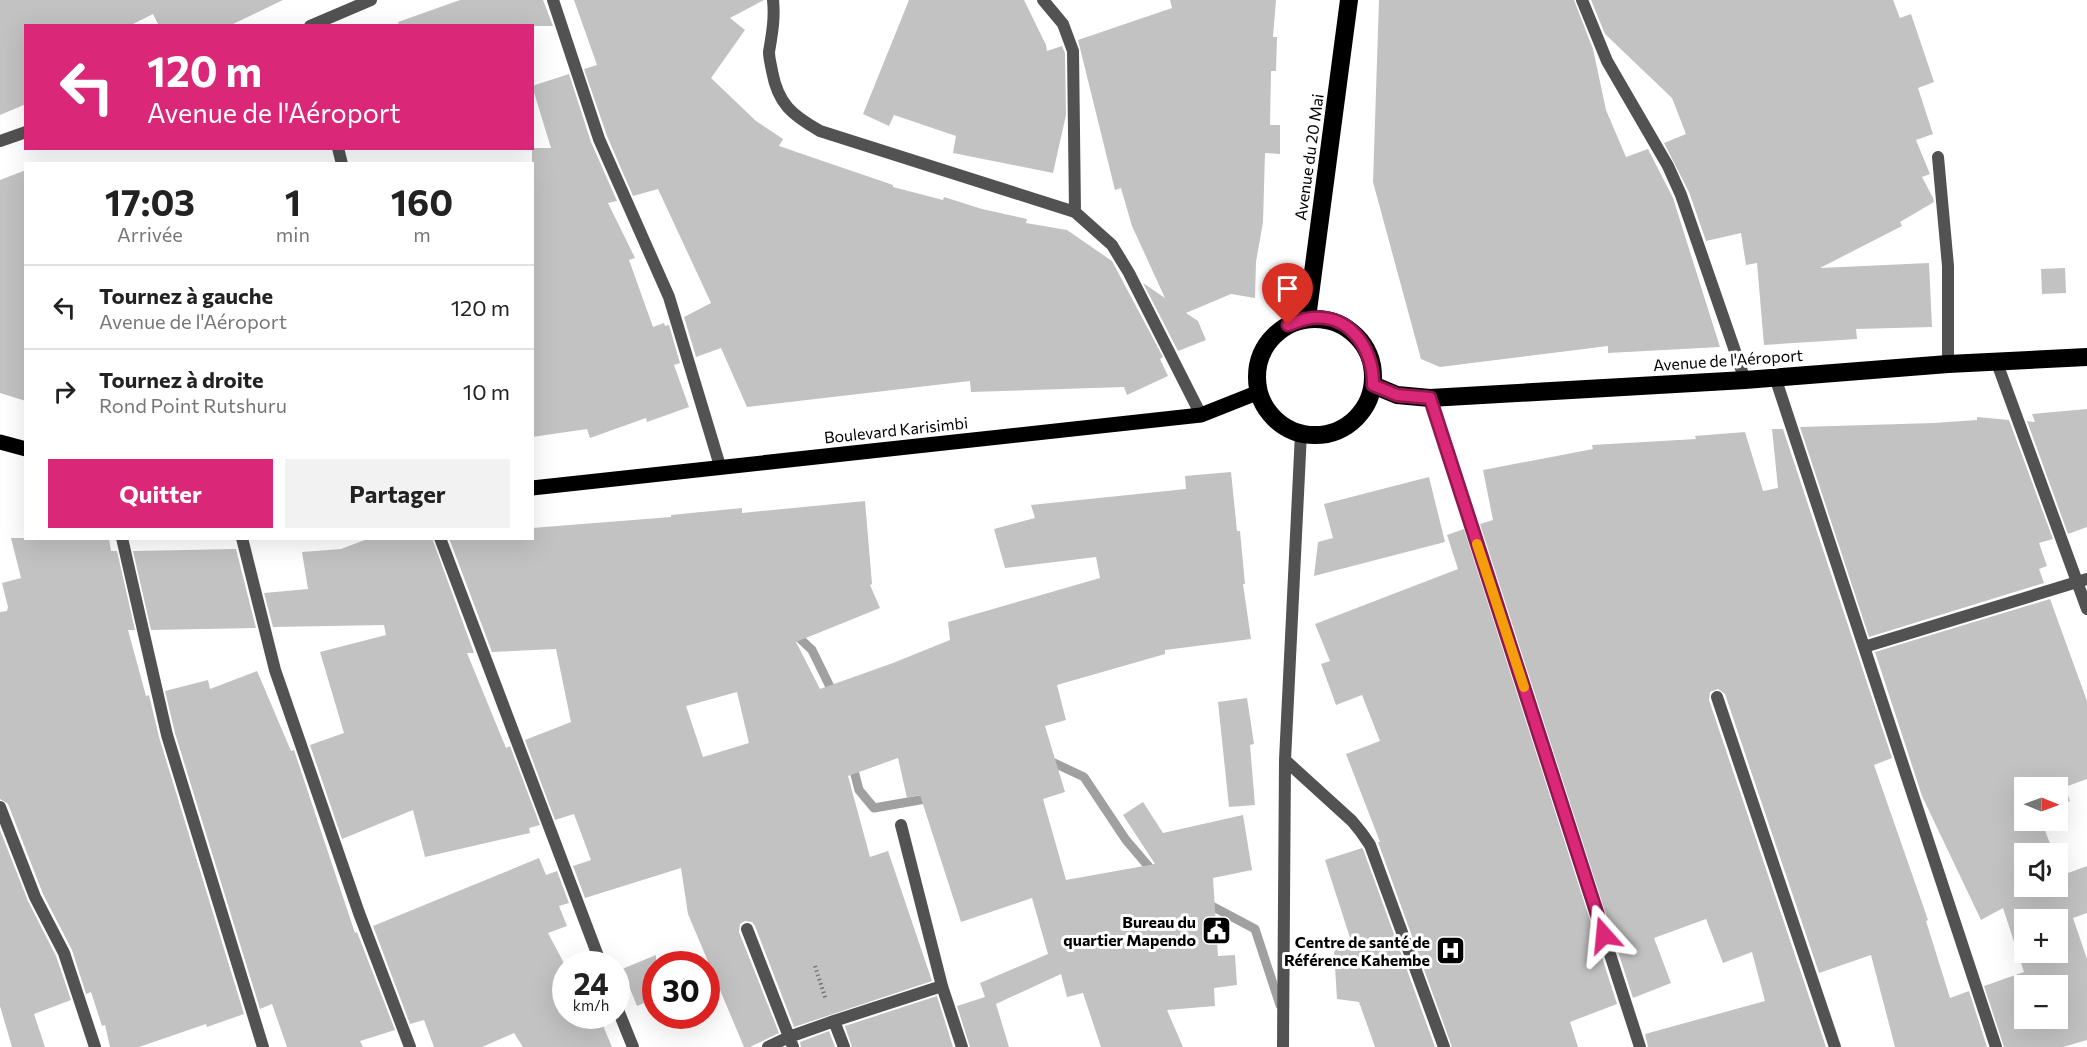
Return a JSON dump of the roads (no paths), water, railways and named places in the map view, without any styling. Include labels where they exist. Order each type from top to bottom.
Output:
[{"type":"highway","name":"Avenue du 20 Mai","points":[[1307,318],[1349,0]]},
{"type":"highway","points":[[1307,318],[1322,318],[1337,322],[1351,330],[1362,341],[1369,354],[1373,370],[1373,385],[1367,404],[1355,419],[1339,430],[1320,435],[1301,433],[1287,428],[1275,418],[1265,406],[1259,392],[1258,373],[1262,353],[1272,337],[1288,325],[1307,318]]},
{"type":"highway","name":"Avenue de l'Aéroport","points":[[1373,385],[1397,395],[1430,398],[2087,357]]},
{"type":"main road","name":"Boulevard Karisimbi","points":[[534,488],[1201,415],[1259,392]]},
{"type":"main road","points":[[0,442],[24,448]]},
{"type":"street","points":[[315,24],[371,0]]},
{"type":"street","points":[[553,0],[599,139],[669,297],[720,466]]},
{"type":"street","points":[[773,0],[774,23],[769,55],[774,82],[782,102],[796,117],[820,131],[1075,212],[1112,245],[1124,264],[1201,415]]},
{"type":"street","points":[[1043,0],[1063,24],[1073,51],[1075,212]]},
{"type":"street","points":[[1582,0],[1607,61],[1668,166],[1681,195],[1745,380]]},
{"type":"street","points":[[0,141],[24,133]]},
{"type":"street","points":[[1938,157],[1948,266],[1948,364]]},
{"type":"street","points":[[1997,363],[2082,580],[2087,609]]},
{"type":"street","points":[[1775,377],[1996,1047]]},
{"type":"street","points":[[1430,398],[1640,1047]]},
{"type":"street","points":[[1282,1047],[1285,760],[1301,433]]},
{"type":"street","points":[[122,540],[167,735],[263,1047]]},
{"type":"street","points":[[242,540],[275,670],[359,914],[410,1047]]},
{"type":"street","points":[[441,540],[596,951]]},
{"type":"street","points":[[1864,647],[2082,580]]},
{"type":"street","points":[[1718,697],[1835,1047]]},
{"type":"street","points":[[1285,760],[1352,821],[1370,845],[1444,1047]]},
{"type":"street","points":[[0,807],[35,897],[64,953],[95,1047]]},
{"type":"street","points":[[901,825],[942,986],[962,1047]]},
{"type":"street","points":[[747,929],[791,1042]]},
{"type":"street","points":[[768,1047],[791,1042],[834,1021],[942,986]]},
{"type":"street","points":[[834,1021],[844,1047]]},
{"type":"street","points":[[626,1029],[633,1047]]},
{"type":"waterway","points":[[793,632],[812,650],[834,695]]},
{"type":"waterway","points":[[1045,764],[1052,762],[1084,777],[1126,840],[1155,874]]},
{"type":"waterway","points":[[852,763],[859,790],[874,808],[931,798]]},
{"type":"waterway","points":[[1206,903],[1255,929],[1280,1005]]},
{"type":"place","name":"Bureau du quartier Mapendo","points":[[1217,931]]},
{"type":"place","name":"Centre de santé de Référence Kahembe","points":[[1451,951]]}]
